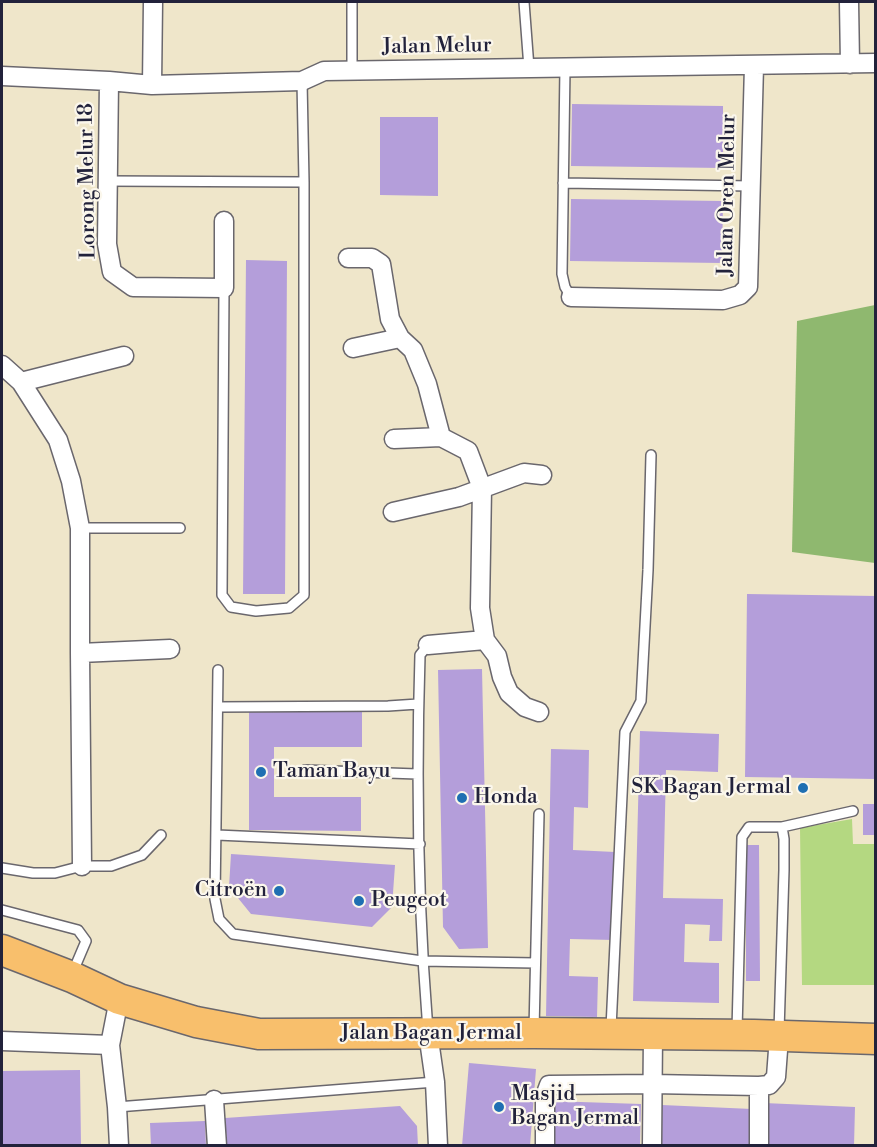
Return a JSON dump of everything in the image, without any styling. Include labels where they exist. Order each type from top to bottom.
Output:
[{"type":"main road","name":"Jalan Bagan Jermal","points":[[2,950],[72,977],[119,999],[196,1022],[260,1035],[534,1033],[876,1039]]},
{"type":"street","points":[[152,85],[153,2]]},
{"type":"street","points":[[849,2],[850,64]]},
{"type":"street","name":"Jalan Melur","points":[[2,76],[152,85],[302,81],[324,71],[876,63]]},
{"type":"street","name":"Jalan Oren Melur","points":[[570,297],[723,300],[740,295],[748,286],[754,66]]},
{"type":"street","name":"Lorong Melur 18","points":[[110,81],[107,244],[112,272],[133,287],[224,288]]},
{"type":"street","points":[[224,221],[224,288]]},
{"type":"street","points":[[348,258],[372,258],[381,264],[390,319],[400,338],[413,350],[427,384],[441,437]]},
{"type":"street","points":[[353,348],[400,338]]},
{"type":"street","points":[[21,382],[124,356]]},
{"type":"street","points":[[2,365],[21,382],[58,440],[71,481],[80,528],[82,866]]},
{"type":"street","points":[[394,439],[441,437],[468,451],[482,488],[480,608],[485,640],[497,656],[509,693],[525,707],[539,712]]},
{"type":"street","points":[[393,512],[459,497],[524,473],[542,475]]},
{"type":"street","points":[[428,645],[485,640]]},
{"type":"street","points":[[80,653],[170,648]]},
{"type":"street","points":[[119,999],[110,1045],[119,1146]]},
{"type":"street","points":[[428,1033],[435,1082],[438,1146]]},
{"type":"street","points":[[652,1146],[653,1034]]},
{"type":"street","points":[[544,1146],[545,1096],[549,1085],[769,1085],[776,1077],[779,1037]]},
{"type":"street","points":[[2,1041],[110,1045]]},
{"type":"street","points":[[759,1086],[759,1146]]},
{"type":"street","points":[[214,1100],[217,1146]]},
{"type":"lane","points":[[352,2],[352,71]]},
{"type":"lane","points":[[524,2],[529,68]]},
{"type":"lane","points":[[565,68],[562,274],[570,297]]},
{"type":"lane","points":[[224,288],[222,595],[231,607],[256,611],[289,608],[304,595],[302,81]]},
{"type":"lane","points":[[107,181],[304,182]]},
{"type":"lane","points":[[563,183],[751,186]]},
{"type":"lane","points":[[611,1034],[625,732],[641,701],[651,455]]},
{"type":"lane","points":[[80,528],[180,528]]},
{"type":"lane","points":[[428,645],[420,655],[417,774],[422,961],[428,1033]]},
{"type":"lane","points":[[218,670],[215,899],[219,919],[233,934],[422,961],[535,963]]},
{"type":"lane","points":[[218,707],[418,704]]},
{"type":"lane","points":[[305,770],[417,774]]},
{"type":"lane","points":[[737,1035],[742,837],[750,827],[782,827],[853,811]]},
{"type":"lane","points":[[534,1033],[539,814]]},
{"type":"lane","points":[[779,1037],[784,870],[782,827]]},
{"type":"lane","points":[[2,868],[33,873],[55,873],[82,866],[111,866],[142,855],[161,835]]},
{"type":"lane","points":[[217,835],[420,844]]},
{"type":"lane","points":[[2,910],[78,930],[86,941],[72,977]]},
{"type":"lane","points":[[117,1107],[435,1082]]},
{"type":"green space","points":[[875,305],[875,563],[792,552],[797,321]]},
{"type":"green space","points":[[852,819],[853,844],[875,844],[875,985],[802,985],[800,828]]},
{"type":"building","points":[[572,104],[723,106],[723,168],[571,166]]},
{"type":"building","points":[[380,117],[438,117],[438,196],[380,195]]},
{"type":"building","points":[[571,199],[723,201],[722,263],[570,261]]},
{"type":"building","points":[[246,260],[287,261],[285,594],[243,594]]},
{"type":"building","points":[[747,594],[876,596],[876,779],[745,777]]},
{"type":"building","name":"Honda","points":[[482,669],[488,948],[459,949],[443,927],[438,670]]},
{"type":"building","name":"Taman Bayu","points":[[249,710],[362,711],[362,747],[274,747],[274,797],[361,797],[361,831],[249,830]]},
{"type":"building","points":[[640,731],[719,734],[718,772],[666,770],[663,898],[723,899],[722,941],[709,941],[710,925],[685,924],[684,962],[719,963],[719,1003],[633,1001]]},
{"type":"building","points":[[551,749],[589,750],[588,808],[574,807],[573,850],[615,852],[614,940],[570,939],[569,976],[598,977],[597,1017],[546,1016]]},
{"type":"building","points":[[863,804],[876,804],[876,835],[863,835]]},
{"type":"building","points":[[746,845],[759,845],[760,981],[746,981]]},
{"type":"building","points":[[231,854],[395,865],[392,907],[372,927],[251,914],[229,887]]},
{"type":"building","name":"Masjid Bagan Jermal","points":[[469,1063],[536,1069],[530,1146],[462,1146]]},
{"type":"building","points":[[80,1070],[81,1146],[2,1146],[2,1071]]},
{"type":"building","points":[[550,1101],[641,1104],[640,1146],[550,1146]]},
{"type":"building","points":[[764,1103],[855,1107],[854,1146],[764,1146]]},
{"type":"building","points":[[662,1105],[752,1109],[751,1146],[661,1146]]},
{"type":"building","points":[[400,1106],[417,1126],[418,1146],[227,1146],[225,1118]]},
{"type":"building","points":[[205,1121],[206,1146],[151,1146],[150,1123]]},
{"type":"place","name":"Taman Bayu","points":[[261,772]]},
{"type":"place","name":"SK Bagan Jermal","points":[[803,788]]},
{"type":"place","name":"Honda","points":[[462,798]]},
{"type":"place","name":"Citroën","points":[[279,891]]},
{"type":"place","name":"Peugeot","points":[[359,901]]},
{"type":"place","name":"Masjid Bagan Jermal","points":[[499,1107]]}]
